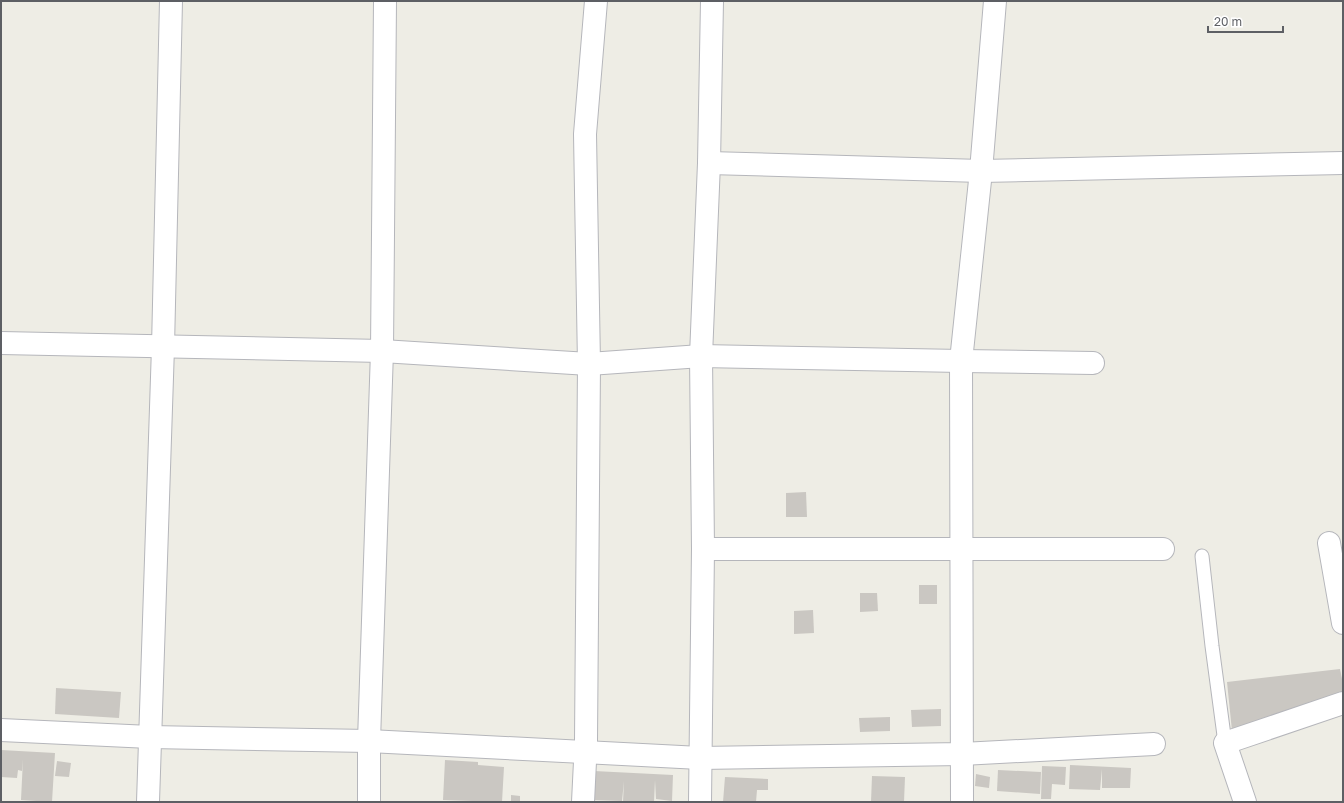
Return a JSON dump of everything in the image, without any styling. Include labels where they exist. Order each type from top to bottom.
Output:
[{"type":"street","points":[[148,802],[163,347],[171,1]]},
{"type":"street","points":[[369,802],[369,741],[382,351],[385,1]]},
{"type":"street","points":[[583,802],[585,752],[589,364],[585,134],[596,1]]},
{"type":"street","points":[[700,802],[703,550],[701,356],[709,163],[712,1]]},
{"type":"street","points":[[962,802],[961,361],[981,171],[995,1]]},
{"type":"street","points":[[709,163],[981,171],[1343,163]]},
{"type":"street","points":[[1,343],[382,351],[589,364],[701,356],[1093,363]]},
{"type":"street","points":[[1329,543],[1343,623]]},
{"type":"street","points":[[703,550],[1163,548]]},
{"type":"street","points":[[1245,802],[1225,743],[1343,703]]},
{"type":"street","points":[[1,730],[150,737],[369,741],[700,758],[962,754],[1154,744]]},
{"type":"lane","points":[[1202,556],[1225,743]]},
{"type":"building","points":[[806,492],[807,517],[786,517],[786,493]]},
{"type":"building","points":[[919,585],[937,585],[937,604],[919,604]]},
{"type":"building","points":[[860,593],[877,593],[878,611],[860,612]]},
{"type":"building","points":[[813,610],[814,633],[794,634],[794,611]]},
{"type":"building","points":[[1340,669],[1343,684],[1343,697],[1232,731],[1227,682]]},
{"type":"building","points":[[56,688],[121,692],[119,718],[55,714]]},
{"type":"building","points":[[941,709],[941,726],[912,727],[911,710]]},
{"type":"building","points":[[890,717],[890,731],[860,732],[859,718]]},
{"type":"building","points":[[1,750],[55,753],[52,802],[21,800],[23,759],[22,771],[18,770],[17,778],[1,777]]},
{"type":"building","points":[[445,760],[478,762],[478,765],[504,767],[502,802],[443,800]]},
{"type":"building","points":[[57,761],[71,763],[69,777],[55,776]]},
{"type":"building","points":[[1070,765],[1131,768],[1130,788],[1102,788],[1102,769],[1100,790],[1069,789]]},
{"type":"building","points":[[1042,766],[1066,767],[1065,785],[1052,784],[1051,799],[1041,799]]},
{"type":"building","points":[[998,770],[1041,772],[1040,794],[997,791]]},
{"type":"building","points":[[594,771],[673,775],[672,801],[656,799],[655,780],[654,802],[623,802],[624,781],[622,801],[593,800]]},
{"type":"building","points":[[976,774],[990,777],[989,788],[975,786]]},
{"type":"building","points":[[872,776],[905,777],[904,802],[871,802]]},
{"type":"building","points":[[725,777],[768,779],[768,790],[757,790],[756,802],[723,802]]},
{"type":"building","points":[[511,795],[520,796],[520,802],[511,802]]}]
